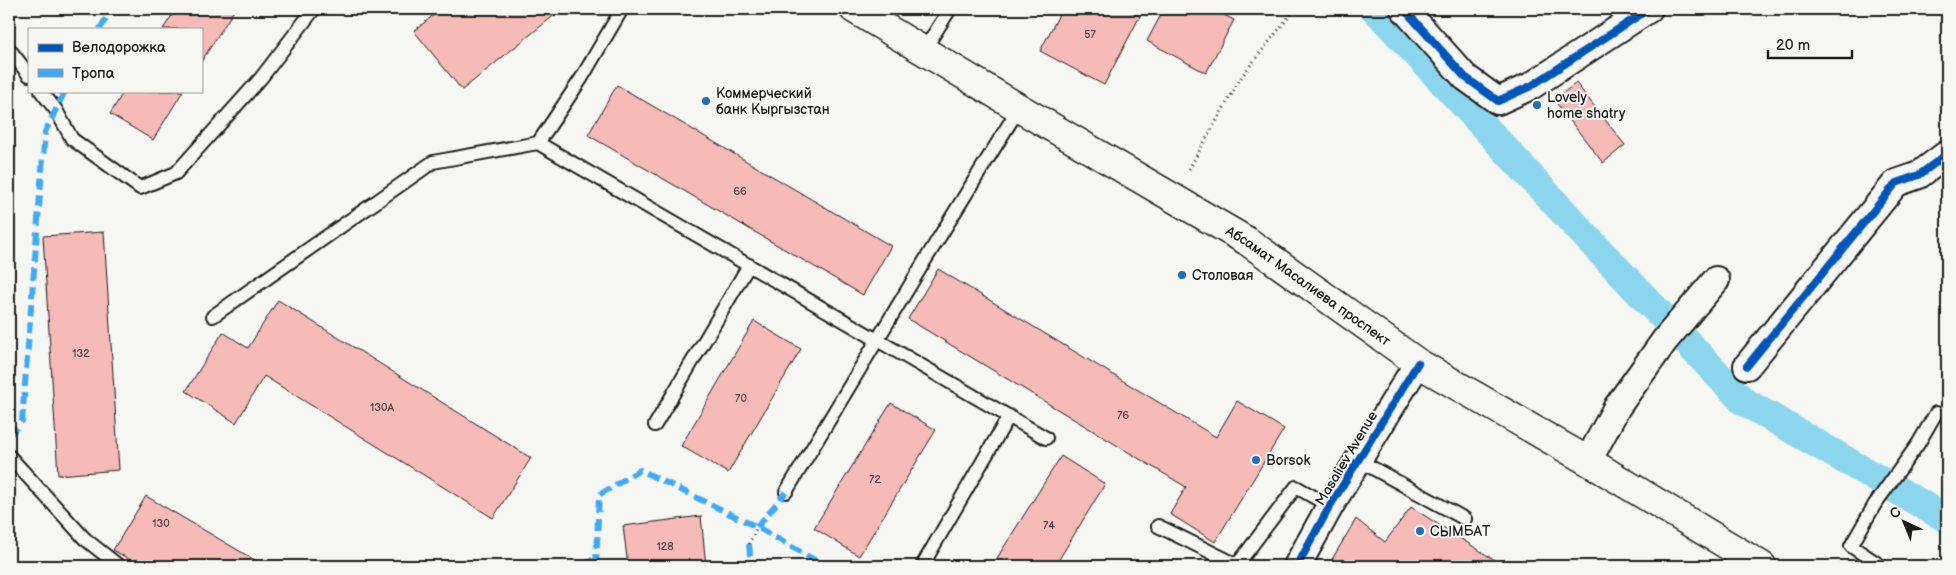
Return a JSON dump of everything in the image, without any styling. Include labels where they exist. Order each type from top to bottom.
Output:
[{"type":"main road","name":"Абсамат Масалиева проспект","points":[[854,9],[1247,241],[1418,364],[1588,461],[1762,566]]},
{"type":"street","points":[[1404,9],[1465,77],[1498,101],[1531,86],[1649,9]]},
{"type":"street","points":[[1747,366],[1896,183],[1919,175],[1947,154]]},
{"type":"street","points":[[1588,461],[1617,407],[1665,340],[1716,280]]},
{"type":"street","name":"Masaliev Avenue","points":[[1297,566],[1330,506],[1418,364]]},
{"type":"lane","points":[[42,92],[56,110],[72,139],[140,188],[176,173],[261,78],[314,9]]},
{"type":"lane","points":[[538,143],[581,79],[622,9]]},
{"type":"lane","points":[[924,50],[950,9]]},
{"type":"lane","points":[[9,49],[28,74]]},
{"type":"lane","points":[[786,492],[1019,108]]},
{"type":"lane","points":[[213,316],[433,162],[538,143],[1046,438]]},
{"type":"lane","points":[[655,425],[749,265]]},
{"type":"lane","points":[[1881,566],[1851,546],[1875,504],[1918,444],[1936,412]]},
{"type":"lane","points":[[922,566],[1009,416]]},
{"type":"lane","points":[[9,456],[85,539],[120,566]]},
{"type":"lane","points":[[1358,460],[1465,519]]},
{"type":"lane","points":[[1158,526],[1237,565],[1296,487],[1330,506]]},
{"type":"path","points":[[1189,169],[1242,76],[1295,9]]},
{"type":"path","points":[[749,544],[757,527]]},
{"type":"building","points":[[176,9],[235,9],[202,60],[202,28],[164,28]]},
{"type":"building","points":[[441,9],[562,9],[462,90],[414,31]]},
{"type":"building","points":[[1062,9],[1125,9],[1140,16],[1104,85],[1040,51]]},
{"type":"building","points":[[1164,9],[1212,9],[1234,20],[1206,73],[1147,41]]},
{"type":"building","points":[[1947,30],[1947,44],[1941,35]]},
{"type":"building","points":[[1576,83],[1625,145],[1603,163],[1554,100]]},
{"type":"building","points":[[617,85],[891,246],[863,295],[588,135]]},
{"type":"building","points":[[123,92],[182,92],[153,140],[110,114]]},
{"type":"building","points":[[104,232],[119,470],[58,475],[43,236]]},
{"type":"building","points":[[938,269],[1216,437],[1237,401],[1284,429],[1215,542],[1170,514],[1186,487],[908,319]]},
{"type":"building","points":[[278,300],[531,458],[493,518],[264,376],[236,423],[186,391],[223,332],[248,348]]},
{"type":"building","points":[[754,321],[801,349],[728,473],[681,446]]},
{"type":"building","points":[[891,403],[936,430],[859,556],[814,528]]},
{"type":"building","points":[[1061,456],[1105,484],[1055,566],[992,566]]},
{"type":"building","points":[[146,496],[265,566],[141,566],[113,550]]},
{"type":"building","name":"СЫМБАТ","points":[[1411,507],[1504,566],[1328,566],[1356,519],[1385,542]]},
{"type":"building","points":[[701,516],[706,566],[628,566],[623,526]]},
{"type":"waterway","points":[[1375,9],[1594,245],[1743,401],[1947,519]]},
{"type":"marked path","points":[[101,28],[111,9]]},
{"type":"marked path","points":[[9,436],[22,421],[45,132],[65,92]]},
{"type":"marked path","points":[[596,566],[599,495],[640,470],[757,527],[825,566]]},
{"type":"marked path","points":[[757,527],[786,492]]},
{"type":"marked path","points":[[749,544],[751,566]]},
{"type":"marked path","points":[[583,566],[597,557]]},
{"type":"cycle path","points":[[1404,9],[1465,77],[1498,101],[1531,86],[1649,9]]},
{"type":"cycle path","points":[[1747,366],[1896,183],[1919,175],[1947,154]]},
{"type":"cycle path","points":[[1297,566],[1330,506],[1418,363]]},
{"type":"place","name":"Коммерческий банк Кыргызстан","points":[[706,101]]},
{"type":"place","name":"Lovely home shatry","points":[[1537,105]]},
{"type":"place","name":"Столовая","points":[[1182,275]]},
{"type":"place","name":"Borsok","points":[[1256,460]]},
{"type":"place","name":"СЫМБАТ","points":[[1420,531]]}]
